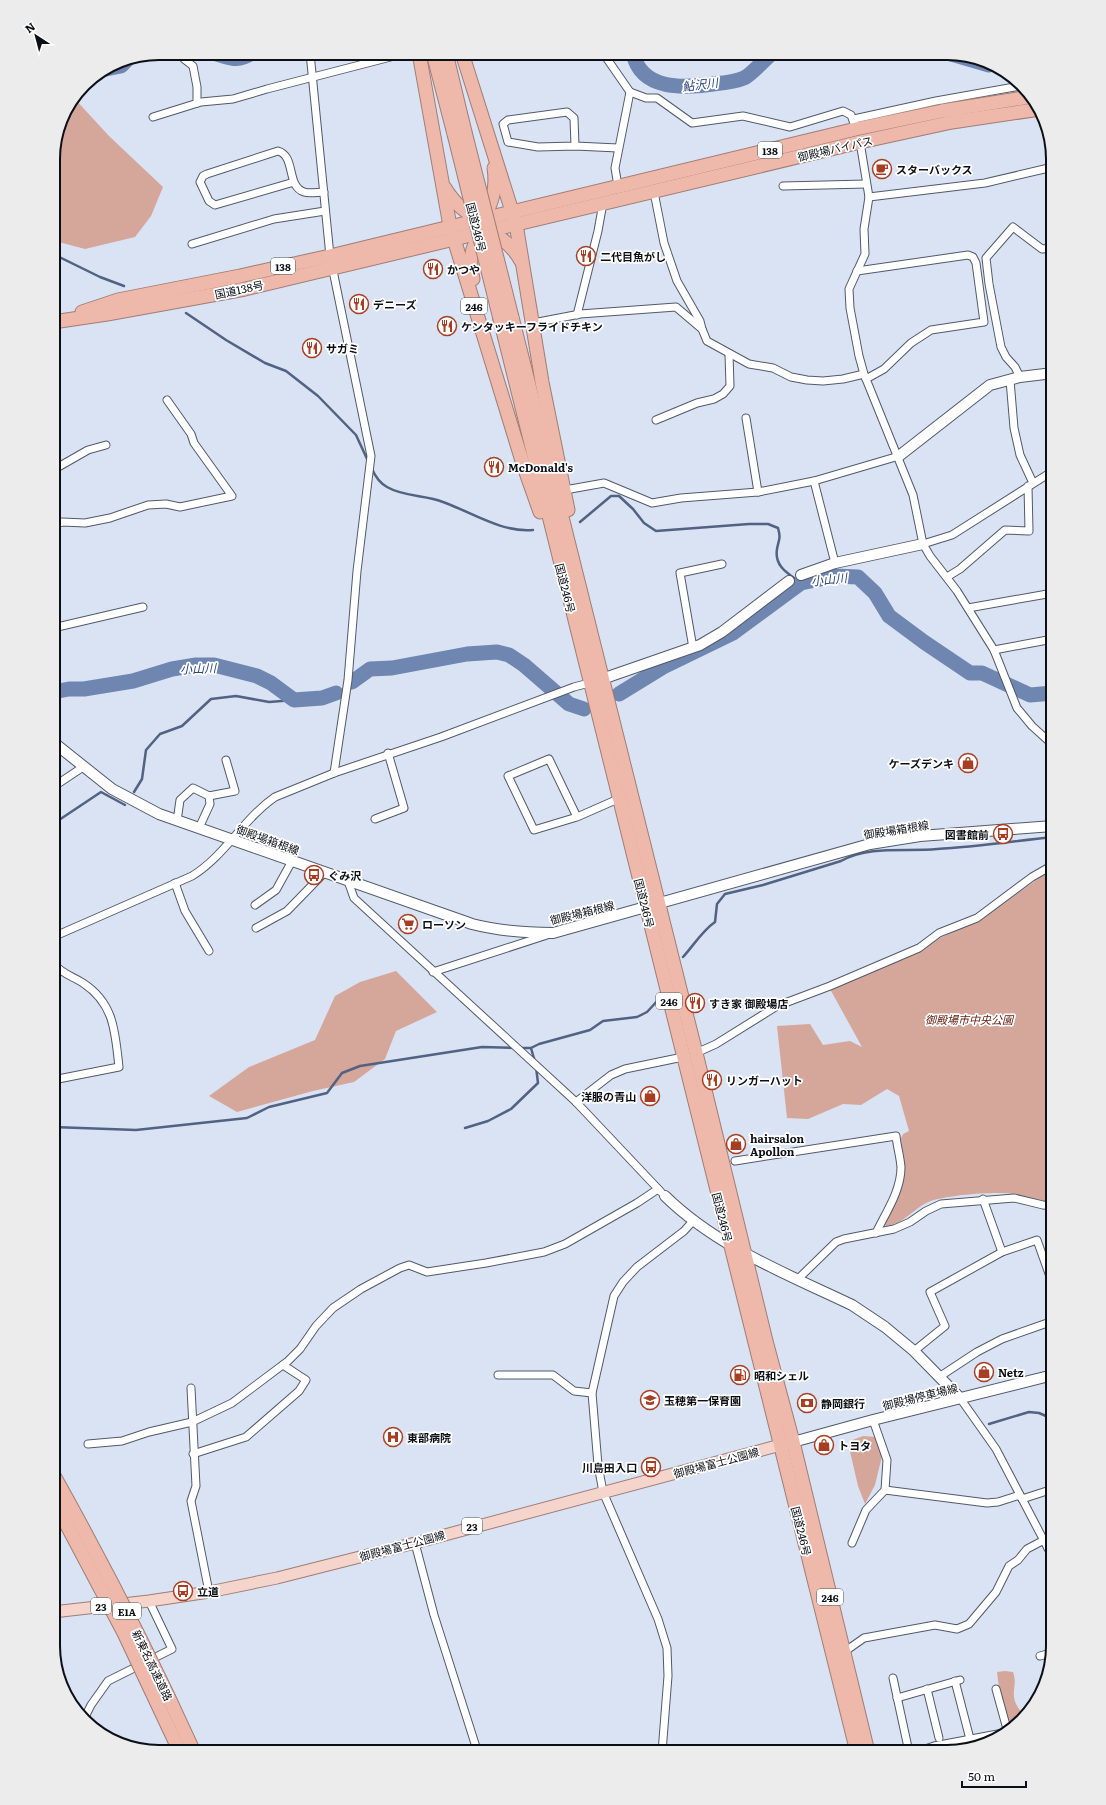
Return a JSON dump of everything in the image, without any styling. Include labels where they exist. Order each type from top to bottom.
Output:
[{"type":"highway","name":"246","points":[[420,60],[441,178],[459,238],[487,349],[523,464],[551,543],[563,550],[571,530],[565,490],[544,389],[525,272],[464,60]]},
{"type":"highway","name":"国道246号","points":[[436,60],[460,133]]},
{"type":"highway","name":"国道246号","points":[[447,60],[460,133],[563,550],[589,683],[618,799],[652,905],[696,1053],[744,1253],[793,1442],[866,1745]]},
{"type":"highway","name":"御殿場バイパス","points":[[508,212],[618,186],[855,124],[1025,98]]},
{"type":"highway","points":[[477,103],[495,173],[491,201],[474,245],[470,260],[483,320],[487,349]]},
{"type":"highway","name":"御殿場バイパス","points":[[512,225],[860,142],[952,122],[1033,110]]},
{"type":"highway","points":[[441,178],[455,202],[461,208],[514,250],[525,272]]},
{"type":"highway","points":[[483,225],[508,212]]},
{"type":"highway","name":"国道138号","points":[[331,262],[455,225],[483,225]]},
{"type":"highway","points":[[483,225],[512,225]]},
{"type":"highway","name":"国道138号","points":[[60,319],[118,300],[240,276],[331,262],[459,238],[483,225]]},
{"type":"highway","name":"国道246号","points":[[563,550],[602,679],[652,905],[683,1058],[855,1745]]},
{"type":"highway","name":"新東名高速道路","points":[[60,1487],[136,1628],[191,1745]]},
{"type":"highway","name":"新東名高速道路","points":[[60,1512],[124,1633],[177,1745]]},
{"type":"main road","points":[[898,456],[990,385],[1015,378],[1046,374]]},
{"type":"main road","points":[[801,575],[835,563],[923,544]]},
{"type":"main road","points":[[602,679],[693,648],[722,632],[789,581]]},
{"type":"main road","name":"御殿場箱根線","points":[[60,748],[96,778],[123,795],[159,814],[348,881],[491,929],[525,933],[553,933],[870,844],[920,836],[1046,827]]},
{"type":"main road","points":[[662,1193],[693,1221],[744,1253],[852,1305],[885,1327],[914,1351],[960,1398]]},
{"type":"main road","name":"御殿場停車場線","points":[[793,1442],[873,1420],[1046,1377]]},
{"type":"main road","name":"御殿場富士公園線","points":[[60,1611],[149,1601],[209,1592],[277,1578],[415,1543],[793,1442]]},
{"type":"street","points":[[185,60],[193,66],[197,87],[197,103]]},
{"type":"street","points":[[311,60],[331,262],[372,456],[357,571],[348,680],[334,773]]},
{"type":"street","points":[[153,117],[197,103],[233,99],[380,60]]},
{"type":"street","points":[[608,60],[630,92],[646,98],[657,98],[692,123],[743,116],[790,127],[843,111],[847,112],[855,124],[936,101],[1015,87]]},
{"type":"street","points":[[618,186],[615,168],[630,92]]},
{"type":"street","points":[[575,146],[574,118],[567,112],[508,120],[503,124],[508,142],[538,147],[575,146],[618,148]]},
{"type":"street","points":[[860,142],[869,198],[864,229],[865,254],[849,289],[850,308],[858,356],[913,495],[923,544],[968,608],[994,650],[1017,708],[1032,726],[1046,739]]},
{"type":"street","points":[[294,182],[215,205],[208,201],[200,182],[203,176],[207,174],[278,150],[283,152],[286,157],[294,182],[299,189],[305,193],[324,192]]},
{"type":"street","points":[[869,198],[985,183],[1046,169]]},
{"type":"street","points":[[783,186],[866,184]]},
{"type":"street","points":[[654,192],[664,243],[678,281],[700,322],[707,341],[749,364],[773,368],[791,377],[807,380],[822,381],[865,376],[884,369],[910,343],[931,330],[984,322],[976,263],[973,258],[968,255],[857,271]]},
{"type":"street","points":[[577,314],[598,231],[603,203]]},
{"type":"street","points":[[192,244],[274,220],[325,211]]},
{"type":"street","points":[[947,577],[960,569],[1005,530],[1029,532],[1030,485],[1020,455],[1014,428],[1015,378],[1002,347],[989,284],[986,258],[1013,227],[1042,249],[1046,249]]},
{"type":"street","points":[[534,323],[577,314],[676,307],[702,329]]},
{"type":"street","points":[[656,420],[697,403],[714,399],[723,394],[730,386],[730,354]]},
{"type":"street","points":[[60,523],[85,523],[110,518],[148,505],[166,504],[180,507],[232,496],[194,443],[191,434],[166,400]]},
{"type":"street","points":[[746,418],[758,492]]},
{"type":"street","points":[[60,466],[88,450],[106,445]]},
{"type":"street","points":[[565,490],[604,483],[652,503],[681,498],[758,492],[814,481],[898,456]]},
{"type":"street","points":[[923,544],[952,535],[1046,475]]},
{"type":"street","points":[[814,481],[835,563]]},
{"type":"street","points":[[693,648],[680,572],[722,564]]},
{"type":"street","points":[[789,581],[801,575]]},
{"type":"street","points":[[968,608],[1046,594]]},
{"type":"street","points":[[60,626],[143,607]]},
{"type":"street","points":[[994,650],[1046,640]]},
{"type":"street","points":[[60,934],[192,876],[205,868],[262,806],[275,797],[388,753],[441,737],[560,692],[602,679]]},
{"type":"street","points":[[375,819],[404,808],[388,753]]},
{"type":"street","points":[[577,816],[550,759],[508,776],[534,830],[577,816],[618,799]]},
{"type":"street","points":[[178,821],[180,800],[193,788],[210,796],[235,791],[226,760]]},
{"type":"street","points":[[60,782],[83,767]]},
{"type":"street","points":[[199,828],[210,804],[210,796]]},
{"type":"street","points":[[255,905],[276,890],[292,861]]},
{"type":"street","points":[[696,1053],[723,1040],[777,1006],[830,986],[919,948],[939,933],[978,918],[1032,877],[1046,869]]},
{"type":"street","points":[[256,928],[287,911],[325,872]]},
{"type":"street","points":[[88,1444],[122,1441],[149,1432],[192,1422],[232,1403],[283,1365],[300,1349],[316,1326],[333,1308],[361,1289],[400,1268],[410,1265],[427,1272],[544,1252],[565,1244],[637,1204],[662,1193],[576,1102],[354,898],[348,881]]},
{"type":"street","points":[[176,883],[185,911],[209,951]]},
{"type":"street","points":[[433,972],[553,933]]},
{"type":"street","points":[[60,971],[93,990],[103,1001],[114,1028],[119,1067],[60,1079]]},
{"type":"street","points":[[576,1102],[611,1075],[625,1069],[683,1058]]},
{"type":"street","points":[[735,1161],[896,1136],[901,1167],[897,1190],[876,1233]]},
{"type":"street","points":[[798,1280],[836,1242],[894,1229],[910,1222],[926,1211],[941,1204],[983,1199],[1014,1198],[1046,1205]]},
{"type":"street","points":[[983,1199],[1002,1252]]},
{"type":"street","points":[[662,1745],[668,1676],[667,1648],[658,1619],[603,1492],[598,1465],[592,1393],[614,1296],[623,1282],[637,1267],[684,1231],[693,1221]]},
{"type":"street","points":[[914,1351],[945,1326],[930,1292],[1002,1252],[1037,1240],[1046,1265]]},
{"type":"street","points":[[939,1378],[977,1352],[1002,1339],[1046,1323]]},
{"type":"street","points":[[194,1454],[246,1437],[299,1391],[306,1380],[283,1365]]},
{"type":"street","points":[[498,1375],[553,1375],[574,1391],[592,1393]]},
{"type":"street","points":[[191,1388],[196,1486],[191,1501],[209,1592]]},
{"type":"street","points":[[960,1398],[996,1449],[1046,1544]]},
{"type":"street","points":[[852,1543],[866,1510],[885,1490],[887,1460],[873,1420]]},
{"type":"street","points":[[885,1490],[987,1503],[998,1502],[1046,1491]]},
{"type":"street","points":[[844,1652],[864,1638],[935,1625],[957,1629],[969,1624],[996,1592],[1009,1566],[1018,1560],[1027,1549],[1044,1540]]},
{"type":"street","points":[[415,1543],[471,1745]]},
{"type":"street","points":[[87,1714],[108,1681],[172,1649],[149,1601]]},
{"type":"street","points":[[1040,1656],[1045,1655]]},
{"type":"street","points":[[893,1678],[907,1745]]},
{"type":"street","points":[[897,1698],[958,1681],[970,1739]]},
{"type":"street","points":[[996,1689],[1006,1725]]},
{"type":"street","points":[[928,1690],[939,1738]]},
{"type":"street","points":[[939,1745],[970,1739],[983,1738]]},
{"type":"green space","points":[[78,102],[109,136],[163,187],[151,216],[135,237],[85,249],[60,242],[60,152],[63,133],[70,115]]},
{"type":"green space","name":"御殿場市中央公園","points":[[1046,873],[1046,1201],[1006,1193],[986,1193],[952,1197],[927,1202],[900,1221],[886,1226],[884,1223],[903,1165],[901,1138],[903,1134],[909,1131],[899,1096],[887,1089],[861,1105],[843,1104],[808,1119],[787,1118],[777,1026],[810,1024],[823,1045],[850,1041],[862,1047],[830,989],[917,952],[940,938],[981,919]]},
{"type":"green space","points":[[396,971],[437,1012],[396,1031],[385,1059],[354,1082],[313,1091],[237,1112],[209,1096],[249,1067],[315,1040],[335,996],[360,982]]},
{"type":"green space","points":[[863,1436],[876,1437],[882,1456],[875,1485],[865,1504],[858,1486],[849,1447],[850,1441]]},
{"type":"green space","points":[[997,1672],[1013,1672],[1015,1683],[1015,1702],[1021,1711],[1009,1723],[1000,1696]]},
{"type":"waterway","name":"鮎沢川","points":[[636,60],[645,74],[654,81],[677,86],[729,82],[744,78],[765,60]]},
{"type":"waterway","points":[[60,257],[100,277],[124,286]]},
{"type":"waterway","points":[[186,313],[226,340],[265,363],[286,371],[318,396],[356,435],[368,461]]},
{"type":"waterway","points":[[372,469],[376,477],[384,485],[401,493],[436,500],[498,525],[521,530],[533,530]]},
{"type":"waterway","points":[[580,522],[611,496],[619,496],[633,509],[644,523],[656,531],[768,524],[778,528],[780,537],[777,555],[780,565],[787,573],[801,583]]},
{"type":"waterway","name":"小山川","points":[[619,694],[663,667],[733,633],[801,583],[835,576],[858,577],[875,593],[889,616],[970,673],[982,673],[1030,695],[1046,694]]},
{"type":"waterway","name":"小山川","points":[[352,682],[370,669],[392,668],[467,654],[497,652],[509,655],[524,665],[569,704],[584,709]]},
{"type":"waterway","name":"小山川","points":[[60,691],[84,689],[133,681],[172,669],[196,665],[214,665],[257,676],[271,683],[294,700],[322,698],[336,693]]},
{"type":"waterway","points":[[134,792],[142,779],[146,750],[160,734],[182,726],[211,699],[236,696],[269,702],[294,700]]},
{"type":"waterway","points":[[60,819],[101,792],[125,805]]},
{"type":"waterway","points":[[683,957],[702,934],[715,922],[717,904],[725,894],[763,885],[863,853],[888,850],[952,848],[1046,838]]},
{"type":"waterway","points":[[520,1048],[531,1048],[539,1044],[590,1030],[603,1021],[637,1017],[647,1012],[660,998]]},
{"type":"waterway","points":[[60,1127],[136,1130],[247,1118],[269,1107],[327,1093],[342,1073],[360,1066],[482,1047],[515,1048]]},
{"type":"waterway","points":[[531,1048],[535,1062]]},
{"type":"waterway","points":[[465,1128],[488,1121],[511,1109],[538,1083],[536,1067]]},
{"type":"waterway","points":[[989,1424],[1029,1412],[1039,1413],[1046,1416]]},
{"type":"place","name":"スターバックス","points":[[882,169]]},
{"type":"place","name":"二代目魚がし","points":[[586,256]]},
{"type":"place","name":"かつや","points":[[433,269]]},
{"type":"place","name":"デニーズ","points":[[359,304]]},
{"type":"place","name":"ケンタッキーフライドチキン","points":[[447,326]]},
{"type":"place","name":"サガミ","points":[[312,348]]},
{"type":"place","name":"McDonald's","points":[[494,467]]},
{"type":"place","name":"ケーズデンキ","points":[[968,763]]},
{"type":"place","name":"図書館前","points":[[1003,834]]},
{"type":"place","name":"ぐみ沢","points":[[314,875]]},
{"type":"place","name":"ローソン","points":[[408,924]]},
{"type":"place","name":"すき家 御殿場店","points":[[695,1003]]},
{"type":"place","name":"リンガーハット","points":[[712,1080]]},
{"type":"place","name":"洋服の青山","points":[[650,1096]]},
{"type":"place","name":"hairsalon Apollon","points":[[736,1144]]},
{"type":"place","name":"Netz","points":[[984,1372]]},
{"type":"place","name":"昭和シェル","points":[[740,1375]]},
{"type":"place","name":"玉穂第一保育園","points":[[650,1400]]},
{"type":"place","name":"静岡銀行","points":[[807,1403]]},
{"type":"place","name":"東部病院","points":[[393,1437]]},
{"type":"place","name":"トヨタ","points":[[824,1445]]},
{"type":"place","name":"川島田入口","points":[[651,1467]]},
{"type":"place","name":"立道","points":[[183,1591]]}]
